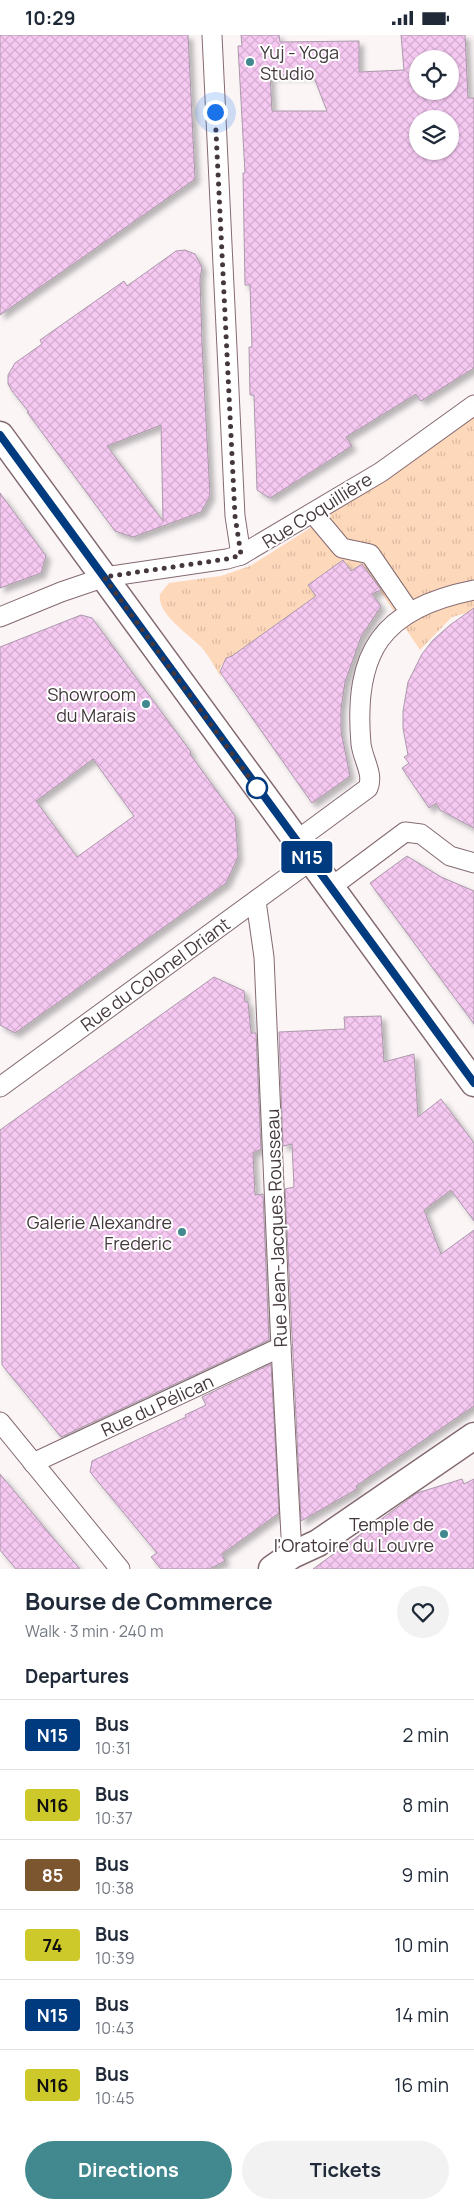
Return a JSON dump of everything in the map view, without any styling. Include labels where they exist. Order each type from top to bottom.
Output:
[{"type":"main road","points":[[0,435],[330,888],[471,1073]]},
{"type":"main road","points":[[282,1562],[318,1543],[474,1436]]},
{"type":"street","points":[[212,35],[235,516],[241,555]]},
{"type":"street","name":"Rue Coquillière","points":[[0,617],[104,577],[227,559],[241,555],[381,471],[474,405]]},
{"type":"street","points":[[316,517],[342,548],[370,554],[410,611],[433,601],[474,590]]},
{"type":"street","name":"Rue du Colonel Driant","points":[[0,1087],[256,901],[303,851],[368,788],[371,777],[362,750],[359,708],[365,669],[371,652],[383,633],[410,611]]},
{"type":"street","points":[[330,888],[405,832],[421,834],[450,856],[474,863]]},
{"type":"street","name":"Rue Jean-Jacques Rousseau","points":[[256,901],[264,957],[281,1347],[282,1562]]},
{"type":"street","name":"Rue du Pélican","points":[[33,1463],[281,1347]]},
{"type":"street","points":[[0,1423],[120,1569]]},
{"type":"green space","points":[[474,410],[474,611],[452,617],[420,650],[362,564],[351,570],[343,560],[308,585],[316,596],[224,662],[220,668],[221,677],[202,648],[175,624],[163,609],[160,602],[160,594],[169,583],[221,576],[250,566],[304,532]]},
{"type":"building","points":[[0,35],[188,35],[195,179],[0,315]]},
{"type":"building","points":[[241,35],[279,35],[280,42],[359,41],[359,72],[404,70],[401,35],[465,35],[468,98],[474,98],[474,368],[421,401],[416,394],[346,437],[352,446],[270,498],[257,490],[254,395],[250,395],[249,347],[252,347],[250,285],[245,285],[243,173],[245,173],[238,46],[242,46]],"holes":[[[270,75],[313,75],[327,111],[272,111]]]},
{"type":"building","points":[[185,250],[195,254],[202,267],[200,279],[202,344],[210,496],[201,512],[133,537],[115,531],[12,391],[8,384],[8,375],[15,363],[42,344],[40,340],[124,281],[127,286],[176,251]],"holes":[[[161,425],[163,521],[107,446]]]},
{"type":"building","points":[[0,493],[46,556],[41,573],[0,588]]},
{"type":"building","points":[[343,560],[351,571],[362,564],[381,590],[372,594],[381,606],[361,637],[345,682],[341,709],[341,731],[350,776],[312,803],[220,672],[226,658],[232,656],[316,596],[308,585]]},
{"type":"building","points":[[474,608],[474,828],[440,810],[436,803],[429,808],[402,768],[409,763],[404,757],[408,755],[403,728],[403,711],[408,682],[422,654],[433,640]]},
{"type":"building","points":[[81,615],[92,618],[191,752],[190,754],[235,816],[238,857],[226,883],[15,1033],[0,1025],[0,647]],"holes":[[[93,759],[134,816],[77,857],[36,801]]]},
{"type":"building","points":[[407,856],[441,877],[474,891],[474,1024],[370,883]]},
{"type":"building","points":[[214,977],[244,991],[245,1002],[248,1002],[251,1033],[256,1033],[261,1149],[253,1153],[255,1195],[263,1194],[269,1340],[61,1437],[2,1365],[0,1130]]},
{"type":"building","points":[[381,1016],[384,1062],[414,1054],[418,1117],[441,1099],[474,1143],[474,1221],[451,1190],[424,1210],[441,1254],[474,1230],[474,1406],[356,1486],[357,1489],[301,1521],[285,1189],[294,1187],[292,1144],[283,1146],[279,1032],[345,1029],[344,1017]]},
{"type":"building","points":[[271,1364],[279,1513],[222,1554],[225,1561],[209,1569],[161,1569],[151,1557],[157,1553],[90,1472],[92,1461],[186,1417],[185,1415],[206,1405],[202,1397]]},
{"type":"building","points":[[0,1474],[80,1569],[16,1569],[0,1550]]},
{"type":"building","points":[[462,1479],[464,1484],[474,1479],[474,1569],[313,1569],[417,1493]]},
{"type":"bus line","name":"N15","points":[[0,435],[474,1083]]},
{"type":"place","name":"Yuj - Yoga Studio","points":[[250,62]]},
{"type":"place","name":"Showroom du Marais","points":[[146,704]]},
{"type":"place","name":"Galerie Alexandre Frederic","points":[[182,1232]]},
{"type":"place","name":"Temple de l'Oratoire du Louvre","points":[[444,1534]]},
{"type":"route","points":[[215,112],[235,516],[241,555],[227,559],[104,577],[257,788]]}]
